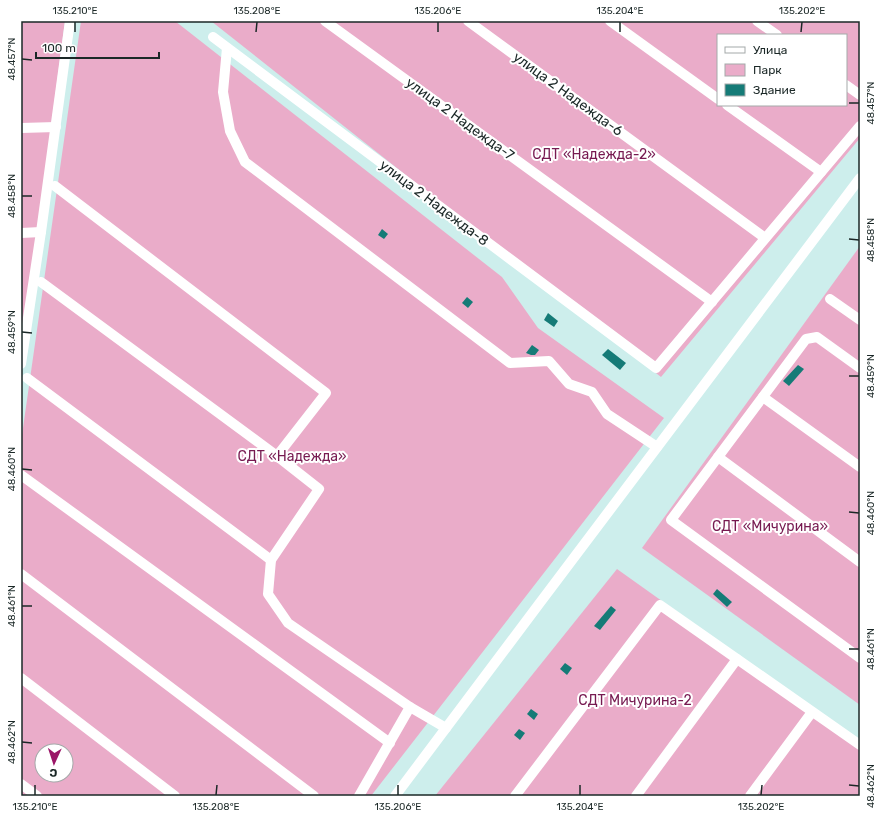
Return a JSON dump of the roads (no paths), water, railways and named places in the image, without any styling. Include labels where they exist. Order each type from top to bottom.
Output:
[{"type":"street","points":[[21,364],[70,21]]},
{"type":"street","name":"улица 2 Надежда-7","points":[[326,21],[712,302]]},
{"type":"street","name":"улица 2 Надежда-6","points":[[468,21],[766,238]]},
{"type":"street","points":[[610,21],[717,98]]},
{"type":"street","points":[[757,21],[776,34]]},
{"type":"street","name":"улица 2 Надежда-8","points":[[212,38],[656,368],[712,302]]},
{"type":"street","points":[[227,48],[223,92],[230,132],[245,162],[510,362],[549,360],[569,384],[592,392],[607,414],[657,447]]},
{"type":"street","points":[[847,86],[860,95]]},
{"type":"street","points":[[728,106],[821,172]]},
{"type":"street","points":[[712,302],[860,126]]},
{"type":"street","points":[[21,128],[56,127]]},
{"type":"street","points":[[395,796],[860,178]]},
{"type":"street","points":[[55,186],[326,392],[277,456]]},
{"type":"street","points":[[21,232],[41,232]]},
{"type":"street","points":[[41,282],[277,456],[319,489],[271,560],[268,594],[288,623],[410,707],[446,728]]},
{"type":"street","points":[[830,299],[860,320]]},
{"type":"street","points":[[860,368],[817,337],[806,339],[671,520],[860,658]]},
{"type":"street","points":[[27,378],[271,560]]},
{"type":"street","points":[[763,397],[860,467]]},
{"type":"street","points":[[718,457],[860,562]]},
{"type":"street","points":[[21,475],[390,743]]},
{"type":"street","points":[[21,574],[314,796]]},
{"type":"street","points":[[515,796],[660,605],[860,746]]},
{"type":"street","points":[[636,796],[737,659]]},
{"type":"street","points":[[21,678],[175,796]]},
{"type":"street","points":[[359,796],[410,707]]},
{"type":"street","points":[[750,796],[812,712]]},
{"type":"street","points":[[21,784],[37,796]]},
{"type":"park label","name":"СДТ «Надежда-2»","points":[[594,154]]},
{"type":"park label","name":"СДТ «Надежда»","points":[[292,456]]},
{"type":"park label","name":"СДТ «Мичурина»","points":[[770,526]]},
{"type":"park label","name":"СДТ Мичурина-2","points":[[635,700]]}]
